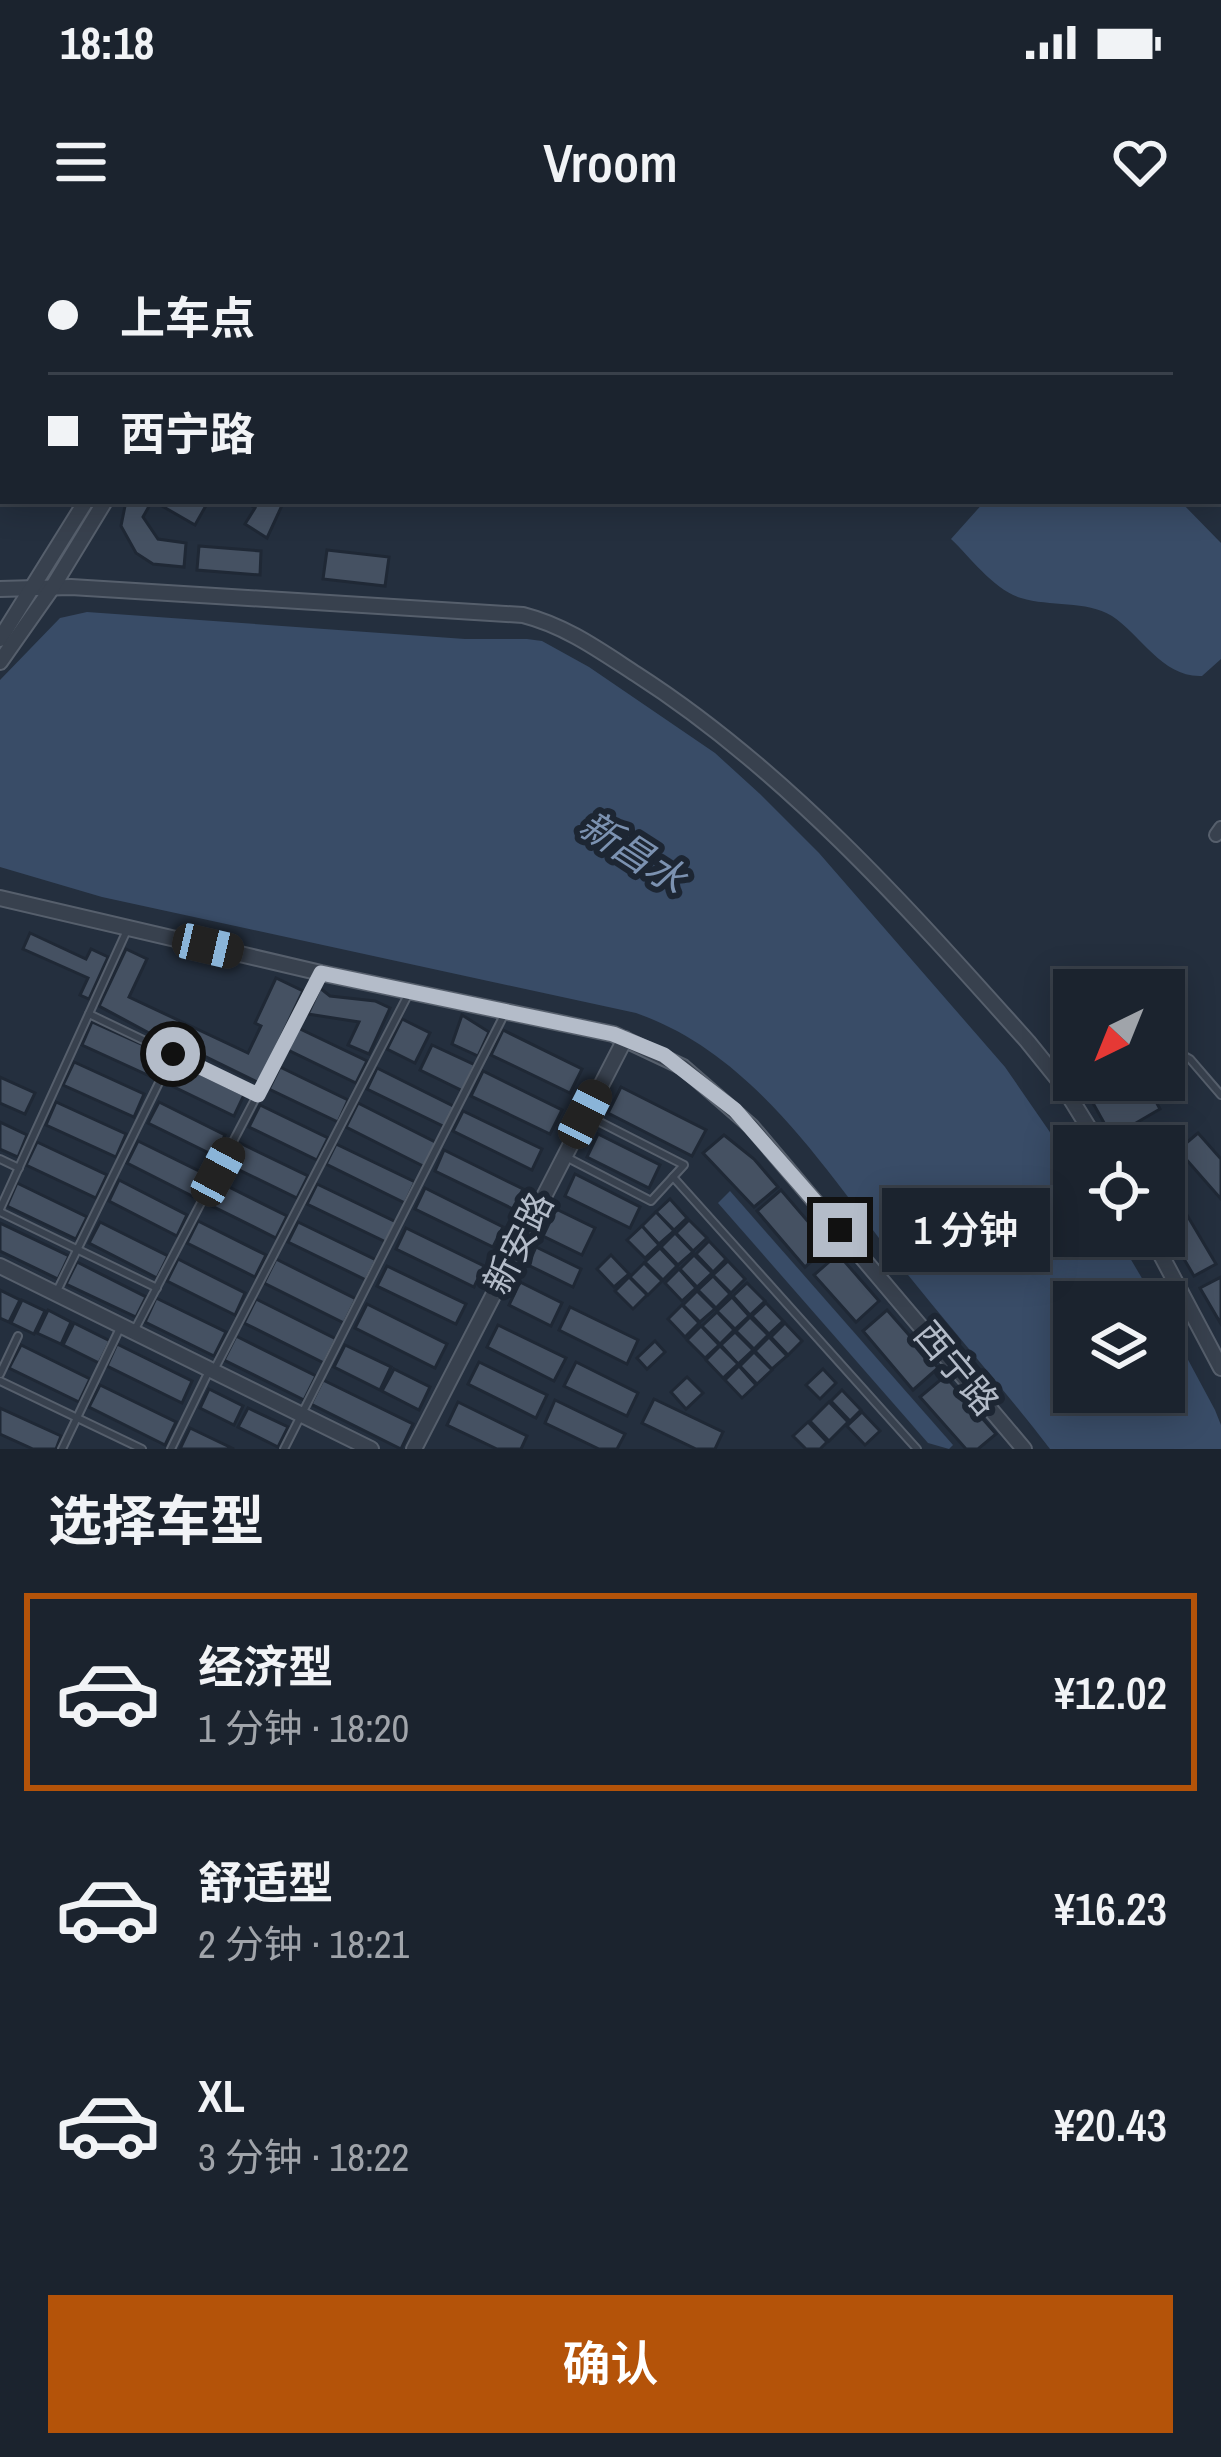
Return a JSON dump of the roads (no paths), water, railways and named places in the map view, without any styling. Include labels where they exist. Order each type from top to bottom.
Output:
[{"type":"street","points":[[0,639],[84,504]]},
{"type":"street","points":[[2,659],[103,504]]},
{"type":"street","points":[[0,589],[52,587],[523,615],[576,635],[686,707],[760,764],[1053,1065]]},
{"type":"street","name":"西宁路","points":[[0,898],[625,1039],[683,1067],[735,1110],[1024,1449]]},
{"type":"street","name":"新安路","points":[[414,1449],[625,1039]]},
{"type":"street","points":[[1162,1257],[1221,1368]]},
{"type":"street","points":[[0,1266],[371,1449]]},
{"type":"lane","points":[[129,927],[0,1210],[157,1288]]},
{"type":"lane","points":[[62,1449],[128,1328],[157,1288],[321,973]]},
{"type":"lane","points":[[171,1449],[410,992]]},
{"type":"lane","points":[[284,1449],[506,1012]]},
{"type":"lane","points":[[89,1014],[258,1095]]},
{"type":"lane","points":[[56,1293],[173,1054]]},
{"type":"lane","points":[[1185,1056],[1221,1095]]},
{"type":"lane","points":[[563,1156],[651,1201],[684,1165],[585,1114]]},
{"type":"lane","points":[[0,1160],[19,1168]]},
{"type":"lane","points":[[674,1177],[917,1449]]},
{"type":"lane","points":[[18,1336],[0,1378],[142,1449]]},
{"type":"water","points":[[982,504],[1183,504],[1221,543],[1221,659],[1202,676],[1176,670],[1102,611],[1011,594],[951,539]]},
{"type":"water","name":"新昌水","points":[[87,612],[542,641],[589,667],[715,753],[819,853],[1005,1067],[1053,1137],[1053,1257],[1129,1257],[1144,1281],[1053,1281],[1053,1413],[1185,1413],[1185,1354],[1221,1425],[1221,1449],[1050,1449],[787,1122],[718,1058],[679,1032],[636,1013],[102,897],[0,867],[0,680],[60,618]]},
{"type":"water","points":[[730,1191],[953,1445],[949,1449],[928,1443],[718,1203]]}]
